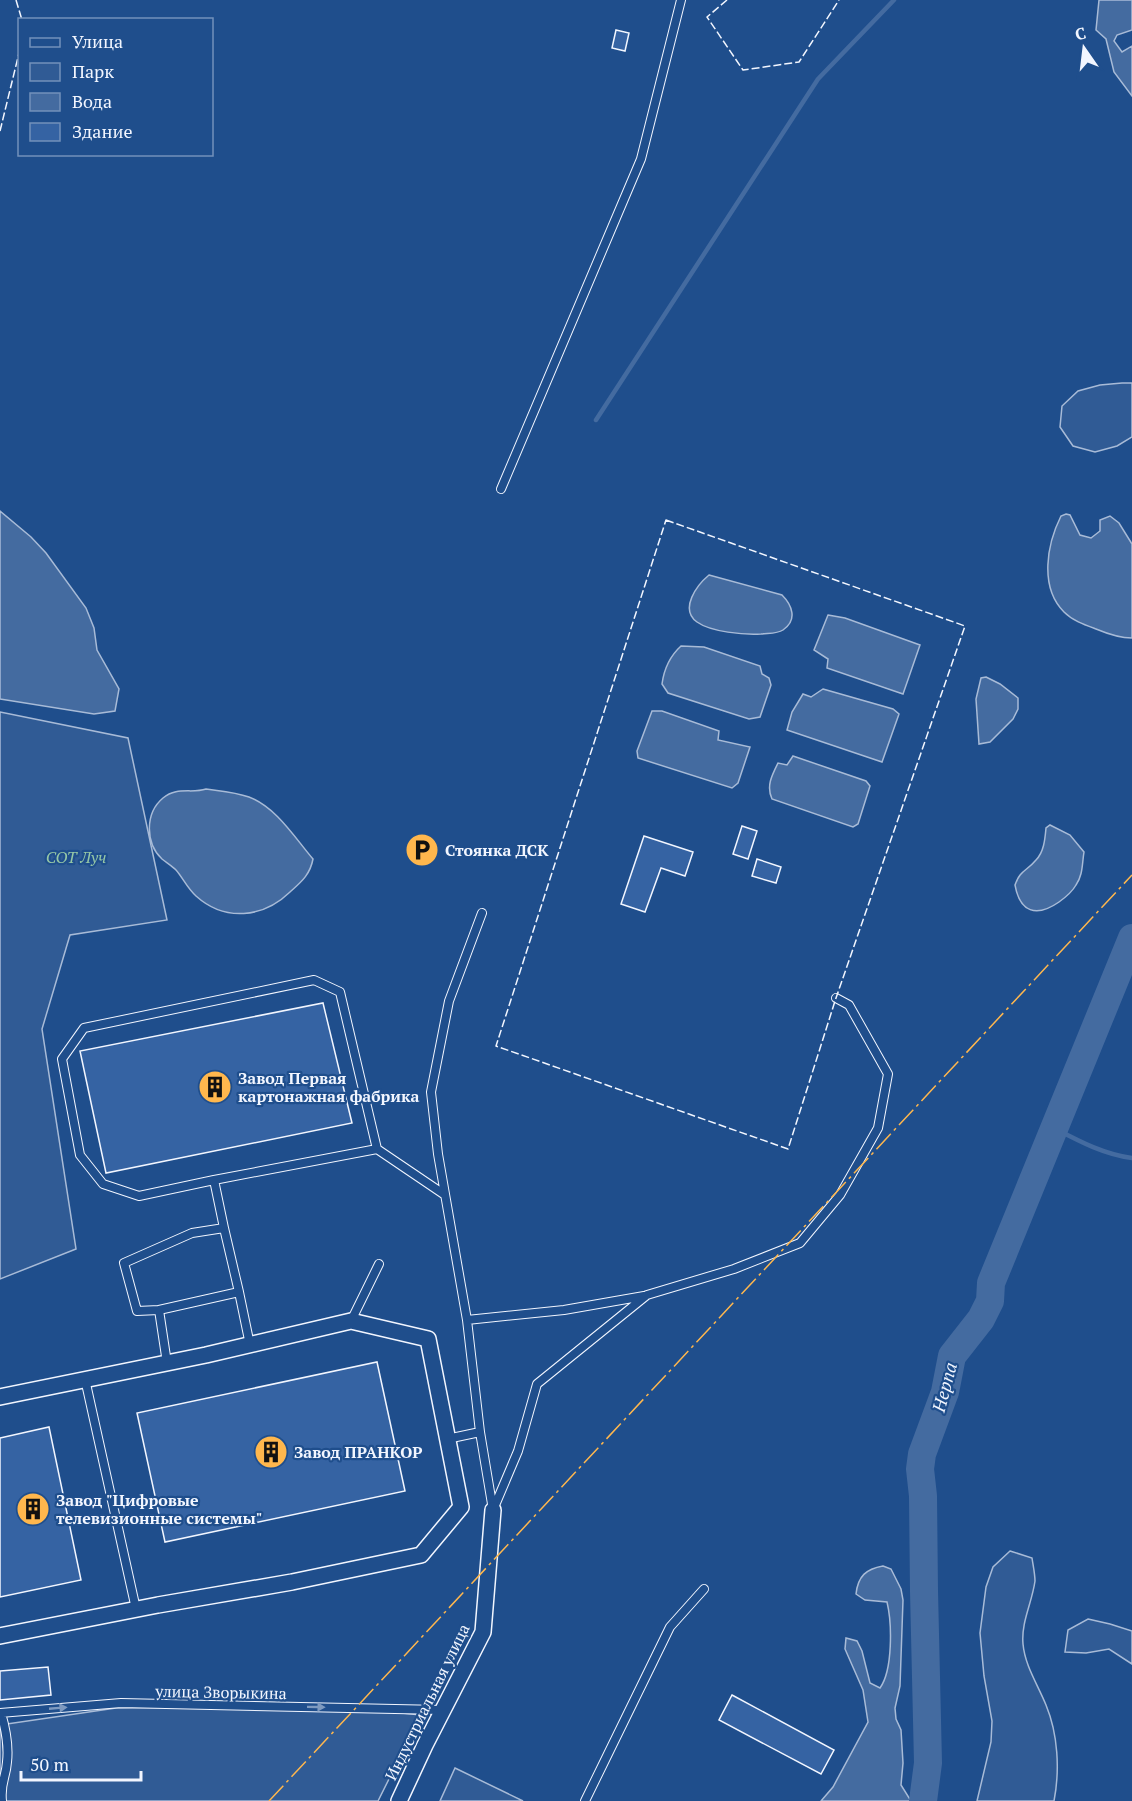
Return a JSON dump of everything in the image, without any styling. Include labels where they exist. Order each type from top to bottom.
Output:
[{"type":"street","points":[[0,1397],[167,1363],[351,1321],[428,1339],[461,1507],[421,1555],[291,1582],[0,1636]]},
{"type":"street","name":"Индустриальная улица","points":[[399,1801],[442,1710],[483,1632],[493,1510]]},
{"type":"lane","points":[[501,489],[641,159],[681,0]]},
{"type":"lane","points":[[482,913],[449,1001],[431,1092],[438,1154],[467,1320],[480,1432],[493,1510]]},
{"type":"lane","points":[[377,1149],[139,1196],[103,1184],[80,1155],[62,1059],[84,1028],[314,980],[340,992],[377,1149],[445,1195]]},
{"type":"lane","points":[[467,1320],[564,1310],[647,1295],[735,1269],[800,1243],[840,1196],[878,1128],[888,1074],[849,1005],[836,998]]},
{"type":"lane","points":[[214,1180],[250,1344]]},
{"type":"lane","points":[[224,1228],[192,1233],[124,1263],[137,1311],[159,1310],[239,1292]]},
{"type":"lane","points":[[351,1321],[379,1264]]},
{"type":"lane","points":[[493,1510],[518,1451],[537,1384],[647,1295]]},
{"type":"lane","points":[[159,1310],[167,1363]]},
{"type":"lane","points":[[85,1379],[136,1609]]},
{"type":"lane","points":[[447,1439],[480,1432]]},
{"type":"lane","points":[[585,1801],[670,1627],[704,1589]]},
{"type":"lane","name":"улица Зворыкина","points":[[1,1713],[121,1703],[442,1710]]},
{"type":"lane","points":[[1,1713],[8,1734],[7,1765],[1,1787],[2,1801]]},
{"type":"green space","points":[[1132,383],[1132,437],[1117,446],[1095,452],[1073,446],[1060,427],[1062,406],[1078,391],[1100,385]]},
{"type":"green space","name":"СОТ Луч","points":[[0,712],[128,738],[167,920],[70,935],[42,1029],[76,1249],[0,1279]]},
{"type":"green space","points":[[1010,1551],[1032,1558],[1035,1581],[1025,1620],[1023,1644],[1029,1668],[1046,1705],[1053,1728],[1057,1765],[1054,1801],[977,1801],[991,1742],[992,1721],[984,1676],[980,1633],[986,1587],[993,1567]]},
{"type":"green space","points":[[1088,1619],[1132,1631],[1132,1664],[1109,1649],[1086,1653],[1065,1652],[1068,1630]]},
{"type":"green space","points":[[324,1705],[421,1715],[378,1801],[0,1801],[0,1725],[116,1708]]},
{"type":"green space","points":[[455,1768],[523,1801],[440,1801]]},
{"type":"water","points":[[1099,0],[1132,0],[1132,30],[1117,35],[1114,41],[1122,52],[1132,46],[1132,96],[1114,72],[1106,39],[1096,30]]},
{"type":"water","points":[[0,511],[46,553],[86,608],[94,628],[97,650],[119,689],[115,711],[94,714],[0,699]]},
{"type":"water","points":[[1070,515],[1080,535],[1091,538],[1100,531],[1100,520],[1110,516],[1119,523],[1132,544],[1132,638],[1114,635],[1079,622],[1064,612],[1056,602],[1048,578],[1049,552],[1056,527],[1061,516]]},
{"type":"water","points":[[709,575],[782,595],[791,608],[791,622],[778,632],[754,634],[719,630],[697,622],[692,617],[690,604],[695,591]]},
{"type":"water","points":[[828,615],[845,618],[920,645],[903,694],[827,668],[828,659],[814,650]]},
{"type":"water","points":[[681,646],[704,647],[760,666],[762,674],[769,678],[771,685],[760,717],[749,719],[668,693],[662,684],[664,673],[671,658]]},
{"type":"water","points":[[986,677],[1000,684],[1018,698],[1018,709],[1013,719],[990,742],[979,744],[976,699],[981,678]]},
{"type":"water","points":[[823,689],[893,709],[899,714],[882,762],[787,730],[792,712],[803,694],[811,697]]},
{"type":"water","points":[[652,711],[662,711],[719,731],[718,740],[750,747],[738,783],[732,788],[638,758],[637,751]]},
{"type":"water","points":[[793,756],[866,781],[870,786],[858,824],[853,827],[772,799],[770,785],[776,767],[778,763],[787,765]]},
{"type":"water","points":[[206,789],[238,794],[259,802],[276,815],[313,859],[310,870],[304,878],[279,901],[256,912],[231,913],[219,910],[196,896],[176,870],[156,852],[152,845],[149,828],[157,804],[168,794],[174,792]]},
{"type":"water","points":[[1050,825],[1070,835],[1084,852],[1081,873],[1073,890],[1059,902],[1043,910],[1030,910],[1021,901],[1015,885],[1021,873],[1039,857],[1044,845],[1046,828]]},
{"type":"water","points":[[883,1566],[891,1569],[901,1589],[903,1600],[900,1686],[895,1708],[896,1719],[901,1730],[903,1763],[901,1785],[911,1801],[821,1801],[833,1787],[868,1722],[863,1690],[845,1649],[846,1638],[857,1641],[862,1651],[870,1683],[880,1688],[887,1670],[890,1622],[887,1602],[865,1600],[856,1594],[864,1574]]},
{"type":"building","points":[[616,30],[629,33],[625,51],[612,48]]},
{"type":"building","points":[[742,826],[757,831],[748,859],[733,854]]},
{"type":"building","points":[[644,836],[693,852],[685,876],[661,868],[645,912],[621,904]]},
{"type":"building","points":[[757,859],[781,867],[776,883],[752,876]]},
{"type":"building","name":"Завод Первая картонажная фабрика","points":[[323,1003],[352,1123],[106,1173],[80,1051]]},
{"type":"building","name":"Завод ПРАНКОР","points":[[377,1362],[405,1491],[165,1542],[137,1413]]},
{"type":"building","name":"Завод \"Цифровые телевизионные системы\"","points":[[49,1427],[81,1580],[0,1597],[0,1438]]},
{"type":"building","points":[[48,1667],[51,1695],[0,1700],[0,1671]]},
{"type":"building","points":[[732,1695],[834,1750],[821,1774],[719,1720]]},
{"type":"waterway","points":[[596,420],[818,79],[894,0]]},
{"type":"waterway","name":"Нерпа","points":[[923,1801],[928,1763],[923,1496],[920,1469],[922,1454],[945,1392],[952,1356],[981,1319],[990,1301],[991,1283],[1132,938]]},
{"type":"waterway","points":[[1054,1128],[1101,1150],[1132,1158]]},
{"type":"fence","points":[[16,0],[21,18]]},
{"type":"fence","points":[[727,0],[707,17],[743,70],[799,62],[839,0]]},
{"type":"fence","points":[[0,131],[18,57]]},
{"type":"fence","points":[[666,520],[965,626],[836,998],[788,1149],[496,1046],[666,520]]},
{"type":"power","points":[[269,1801],[1132,875]]},
{"type":"place","name":"Стоянка ДСК","points":[[422,850]]},
{"type":"place","name":"Завод Первая картонажная фабрика","points":[[215,1087]]},
{"type":"place","name":"Завод ПРАНКОР","points":[[271,1452]]},
{"type":"place","name":"Завод \"Цифровые телевизионные системы\"","points":[[33,1509]]}]
